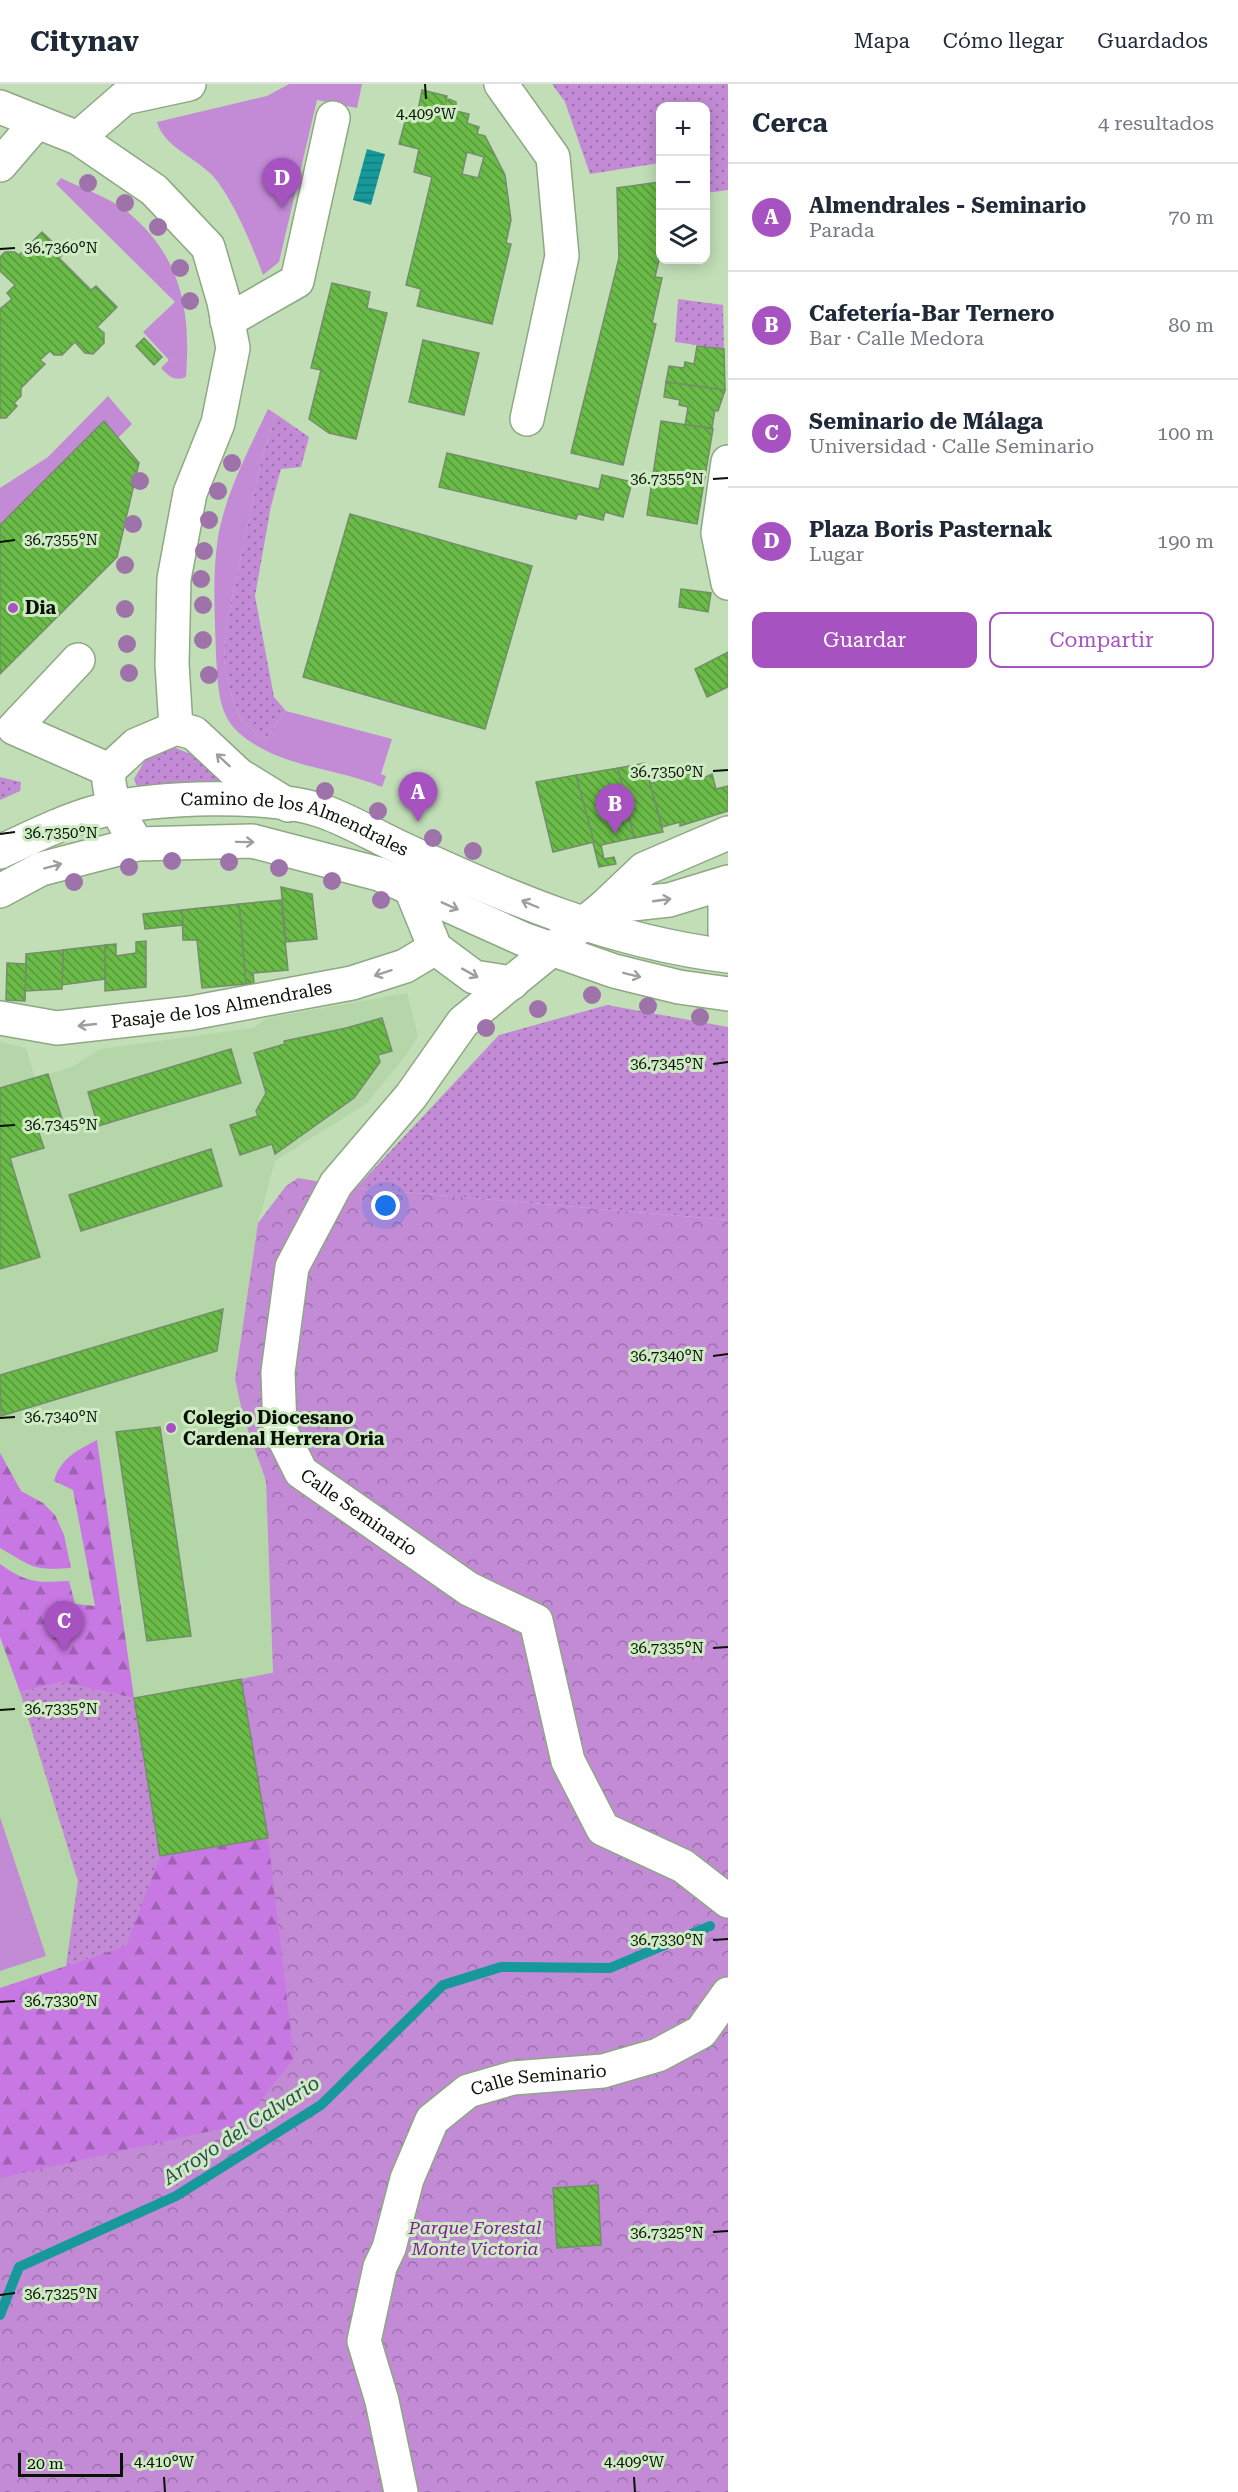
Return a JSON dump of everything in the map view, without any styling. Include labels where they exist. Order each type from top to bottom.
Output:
[{"type":"street","points":[[78,138],[124,98],[189,84]]},
{"type":"street","points":[[501,84],[553,157],[562,256],[527,419]]},
{"type":"street","points":[[0,107],[78,138],[154,190],[208,247],[233,348],[218,423],[190,493],[174,579],[172,664],[176,728]]},
{"type":"street","points":[[228,321],[297,281],[333,118]]},
{"type":"street","points":[[0,165],[37,122]]},
{"type":"street","points":[[728,462],[718,533],[728,583]]},
{"type":"street","points":[[78,660],[14,728],[109,770]]},
{"type":"street","points":[[137,844],[116,808],[108,780],[109,770],[136,745],[176,728],[194,733],[240,775],[288,805]]},
{"type":"street","name":"Camino de los Almendrales","points":[[0,852],[101,810],[166,800],[252,799],[324,811],[458,874],[567,920],[669,900],[728,882]]},
{"type":"street","points":[[435,948],[474,977],[512,983],[593,916],[644,869],[728,832]]},
{"type":"street","name":"Camino de los Almendrales","points":[[0,891],[41,869],[137,844],[252,841],[379,874],[552,950],[614,971],[680,987],[728,994]]},
{"type":"street","name":"Camino de los Almendrales","points":[[411,889],[435,948]]},
{"type":"street","points":[[728,897],[725,902],[724,932],[728,936]]},
{"type":"street","name":"Camino de los Almendrales","points":[[593,916],[633,940],[685,951],[728,956]]},
{"type":"street","name":"Pasaje de los Almendrales","points":[[0,1018],[57,1028],[191,1013],[352,983],[405,966],[435,948]]},
{"type":"street","name":"Calle Seminario","points":[[512,983],[485,1002],[463,1022],[411,1096],[336,1184],[292,1268],[278,1372],[280,1430],[301,1472],[469,1589],[536,1621],[568,1761],[603,1829],[684,1866],[728,1901]]},
{"type":"street","name":"Calle Seminario","points":[[401,2492],[382,2401],[364,2340],[380,2267],[389,2248],[408,2179],[432,2120],[468,2091],[513,2078],[603,2071],[658,2055],[701,2032],[728,1994]]},
{"type":"shaded area","points":[[407,993],[418,1036],[407,1054],[366,1104],[275,1161],[258,1223],[235,1379],[243,1416],[266,1481],[273,1674],[241,1680],[268,1838],[160,1856],[127,1946],[0,1988],[0,1042],[26,1048],[35,1078],[72,1067],[100,1049],[253,1028],[268,1018]]},
{"type":"green space","points":[[289,84],[362,84],[357,108],[317,100],[279,262],[263,275],[242,224],[221,186],[206,169],[166,138],[157,122],[267,96]]},
{"type":"green space","points":[[552,84],[728,84],[728,190],[710,192],[710,102],[656,102],[656,164],[590,174],[565,102]]},
{"type":"green space","points":[[61,178],[123,208],[148,231],[161,249],[172,268],[184,309],[187,331],[186,377],[169,376],[161,368],[169,360],[143,332],[175,302],[56,184]]},
{"type":"green space","points":[[678,299],[723,305],[724,349],[675,342]]},
{"type":"green space","points":[[108,396],[132,424],[118,438],[0,525],[0,488],[48,457]]},
{"type":"green space","points":[[268,409],[276,414],[262,457],[227,622],[224,660],[230,691],[241,720],[264,741],[286,711],[392,739],[381,774],[386,776],[382,787],[364,780],[307,766],[271,753],[238,732],[226,716],[222,706],[216,656],[215,566],[218,537],[232,487]]},
{"type":"green space","points":[[276,414],[309,437],[301,467],[281,469],[271,506],[255,596],[274,697],[286,711],[264,741],[241,720],[230,691],[224,660],[227,622],[262,457]]},
{"type":"green space","points":[[171,746],[200,758],[222,784],[137,786],[134,779],[147,757]]},
{"type":"green space","points":[[0,777],[21,782],[20,791],[0,800]]},
{"type":"green space","points":[[607,1005],[728,1027],[728,1220],[356,1188],[499,1035]]},
{"type":"green space","name":"Parque Forestal Monte Victoria","points":[[298,1178],[356,1188],[728,1220],[728,2492],[0,2492],[0,2178],[242,2124],[294,2058],[268,1838],[241,1679],[273,1673],[266,1481],[243,1416],[235,1379],[258,1223],[286,1186]]},
{"type":"green space","points":[[97,1440],[134,1698],[61,1682],[20,1692],[0,1637],[0,1564],[32,1580],[69,1581],[75,1604],[95,1606],[73,1490],[54,1481],[65,1461]]},
{"type":"green space","points":[[0,1453],[21,1491],[43,1503],[55,1515],[64,1535],[71,1568],[40,1568],[0,1548]]},
{"type":"green space","points":[[273,1654],[554,1763],[0,2492],[0,1988],[126,1946],[160,1856],[268,1837],[241,1679],[273,1673]]},
{"type":"green space","points":[[61,1682],[134,1698],[160,1856],[127,1946],[66,1966],[78,1881],[20,1692]]},
{"type":"green space","points":[[0,1817],[46,1956],[0,1971]]},
{"type":"water","points":[[367,149],[385,154],[371,205],[353,200]]},
{"type":"building","points":[[422,90],[447,96],[446,101],[449,99],[456,102],[456,111],[469,114],[467,123],[479,127],[477,134],[485,136],[505,175],[511,220],[506,243],[511,244],[492,324],[417,306],[421,289],[406,285],[432,177],[414,172],[419,149],[399,144],[406,118],[416,121]],"holes":[[[467,152],[484,157],[478,178],[462,174]]]},
{"type":"building","points":[[656,182],[656,264],[658,264],[655,277],[662,278],[652,323],[656,324],[623,465],[571,453],[619,258],[617,188]]},
{"type":"building","points":[[42,232],[64,253],[59,258],[91,290],[96,286],[117,307],[97,327],[104,333],[104,343],[93,354],[85,353],[75,342],[62,355],[54,355],[50,351],[40,360],[45,364],[21,388],[21,396],[14,403],[17,406],[6,418],[0,418],[0,309],[12,299],[7,293],[15,285],[0,271],[0,257],[5,252],[15,252],[19,255]]},
{"type":"building","points":[[332,283],[370,292],[367,308],[387,313],[356,439],[329,433],[309,419],[321,370],[311,368]]},
{"type":"building","points":[[144,338],[162,357],[154,365],[136,346]]},
{"type":"building","points":[[423,340],[479,353],[464,415],[409,402]]},
{"type":"building","points":[[697,346],[724,349],[725,390],[666,382],[669,366],[684,368],[685,362],[694,364]]},
{"type":"building","points":[[666,382],[725,390],[718,411],[715,410],[712,428],[685,425],[688,407],[679,405],[680,400],[664,397]]},
{"type":"building","points":[[104,421],[139,463],[117,557],[0,674],[0,525]]},
{"type":"building","points":[[661,421],[713,429],[697,524],[647,515]]},
{"type":"building","points":[[447,453],[599,489],[602,475],[632,482],[623,517],[605,512],[603,520],[578,514],[576,519],[439,487]]},
{"type":"building","points":[[350,514],[532,566],[485,729],[303,677]]},
{"type":"building","points":[[681,589],[711,593],[708,612],[679,607]]},
{"type":"building","points":[[728,652],[728,687],[707,697],[695,669]]},
{"type":"building","points":[[645,763],[663,832],[634,838],[618,768]]},
{"type":"building","points":[[618,768],[634,838],[601,845],[604,859],[614,857],[616,864],[599,867],[576,775]],"holes":[[[612,788],[615,802],[606,804],[603,790]]]},
{"type":"building","points":[[694,771],[697,781],[712,774],[716,789],[728,786],[728,811],[680,826],[680,822],[662,827],[650,783]]},
{"type":"building","points":[[576,775],[594,842],[553,852],[536,782]]},
{"type":"building","points":[[281,887],[312,894],[317,939],[286,942]]},
{"type":"building","points":[[281,900],[288,970],[253,973],[254,983],[246,984],[239,904]]},
{"type":"building","points":[[239,904],[246,984],[202,988],[197,940],[183,940],[182,910]]},
{"type":"building","points":[[182,910],[183,925],[145,929],[143,914]]},
{"type":"building","points":[[146,941],[146,987],[105,991],[105,945],[116,944],[116,956],[136,953],[136,942]]},
{"type":"building","points":[[105,945],[105,979],[62,985],[63,950]]},
{"type":"building","points":[[63,950],[62,989],[25,991],[26,954]]},
{"type":"building","points":[[7,963],[26,964],[25,1001],[6,1000]]},
{"type":"building","points":[[382,1018],[392,1051],[378,1055],[380,1062],[354,1098],[275,1154],[272,1144],[240,1155],[230,1125],[258,1116],[256,1111],[266,1093],[254,1053],[285,1044],[284,1041]]},
{"type":"building","points":[[231,1049],[241,1083],[98,1126],[88,1092]]},
{"type":"building","points":[[48,1074],[62,1119],[37,1127],[44,1148],[10,1158],[40,1257],[0,1269],[0,1088]]},
{"type":"building","points":[[211,1149],[222,1186],[81,1231],[69,1195]]},
{"type":"building","points":[[223,1309],[217,1351],[1,1416],[0,1375]]},
{"type":"building","points":[[160,1427],[191,1636],[147,1641],[116,1432]]},
{"type":"building","points":[[241,1679],[268,1838],[160,1856],[134,1698]]},
{"type":"building","points":[[598,2185],[601,2245],[557,2248],[553,2188]]},
{"type":"waterway","name":"Arroyo del Calvario","points":[[0,2315],[19,2267],[176,2196],[321,2105],[443,1985],[501,1967],[610,1968],[710,1926]]},
{"type":"place","name":"Plaza Boris Pasternak","points":[[282,208]]},
{"type":"place","name":"Dia","points":[[13,608]]},
{"type":"place","name":"Almendrales - Seminario","points":[[418,822]]},
{"type":"place","name":"Cafetería-Bar Ternero","points":[[615,834]]},
{"type":"place","name":"Colegio Diocesano Cardenal Herrera Oria","points":[[171,1428]]},
{"type":"place","name":"Seminario de Málaga","points":[[64,1651]]}]
